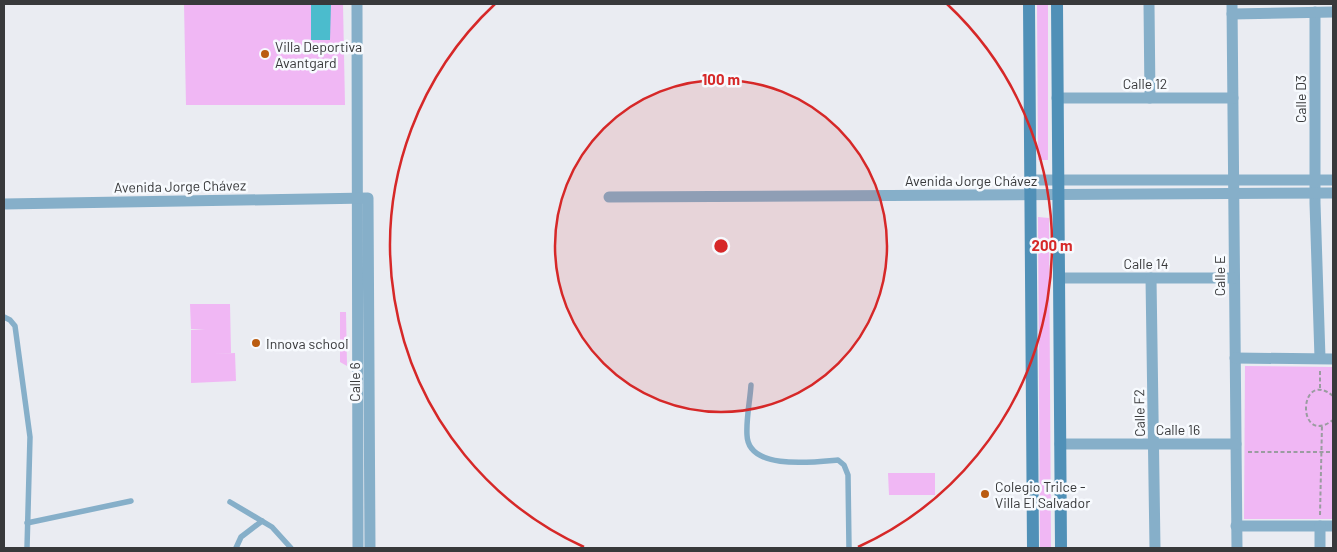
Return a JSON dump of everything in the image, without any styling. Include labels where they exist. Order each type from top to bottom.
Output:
[{"type":"street","name":"Calle 6","points":[[357,4],[356,198],[363,277],[364,443],[370,548]]},
{"type":"street","points":[[1029,4],[1033,548]]},
{"type":"street","points":[[1057,4],[1061,548]]},
{"type":"street","points":[[1149,4],[1150,98]]},
{"type":"street","points":[[1232,9],[1333,12]]},
{"type":"street","name":"Calle E","points":[[1232,9],[1236,548]]},
{"type":"street","name":"Calle D3","points":[[1316,12],[1315,186],[1320,358]]},
{"type":"street","name":"Calle 12","points":[[1057,98],[1233,98]]},
{"type":"street","name":"Avenida Jorge Chávez","points":[[1030,180],[1233,180],[1315,186],[1333,193]]},
{"type":"street","name":"Avenida Jorge Chávez","points":[[609,197],[1234,194],[1315,186],[1333,180]]},
{"type":"street","name":"Avenida Jorge Chávez","points":[[4,204],[356,198]]},
{"type":"street","name":"Calle 14","points":[[1060,278],[1234,278]]},
{"type":"street","name":"Calle F2","points":[[1150,278],[1155,444],[1155,548]]},
{"type":"street","points":[[1235,358],[1333,359]]},
{"type":"street","name":"Calle 6","points":[[358,548],[364,443]]},
{"type":"street","name":"Calle 16","points":[[1060,444],[1155,444],[1236,448]]},
{"type":"street","points":[[1236,526],[1327,523],[1320,548]]},
{"type":"street","points":[[358,548],[370,548]]},
{"type":"lane","points":[[4,317],[15,326],[30,436],[27,548]]},
{"type":"lane","points":[[751,385],[747,436],[754,450],[784,463],[838,460],[844,465],[848,476],[850,548]]},
{"type":"lane","points":[[27,523],[130,501]]},
{"type":"lane","points":[[230,502],[272,527],[291,548]]},
{"type":"lane","points":[[236,548],[241,538],[262,521]]},
{"type":"path","points":[[1320,358],[1320,391]]},
{"type":"path","points":[[1333,391],[1332,395],[1320,391],[1310,395],[1305,406],[1305,412],[1311,421],[1322,425],[1333,421]]},
{"type":"path","points":[[1322,425],[1320,518],[1327,523]]},
{"type":"path","points":[[1236,448],[1333,452]]},
{"type":"shaded area","name":"Villa Deportiva Avantgard","points":[[184,4],[343,4],[345,105],[186,105]]},
{"type":"shaded area","points":[[1037,4],[1048,4],[1048,160],[1038,160]]},
{"type":"shaded area","points":[[1038,217],[1049,218],[1051,548],[1040,548]]},
{"type":"shaded area","points":[[190,304],[230,304],[231,353],[213,354],[235,353],[236,381],[191,383],[191,330],[205,329],[191,329]]},
{"type":"shaded area","points":[[340,312],[346,312],[347,366],[340,362]]},
{"type":"shaded area","points":[[1245,366],[1333,367],[1333,519],[1244,519]]},
{"type":"shaded area","points":[[888,473],[935,473],[935,495],[889,495]]},
{"type":"water","points":[[311,4],[331,4],[330,40],[311,40]]},
{"type":"place","name":"Villa Deportiva Avantgard","points":[[265,54]]},
{"type":"place","name":"Innova school","points":[[256,343]]},
{"type":"place","name":"Colegio Trilce - Villa El Salvador","points":[[985,494]]}]
